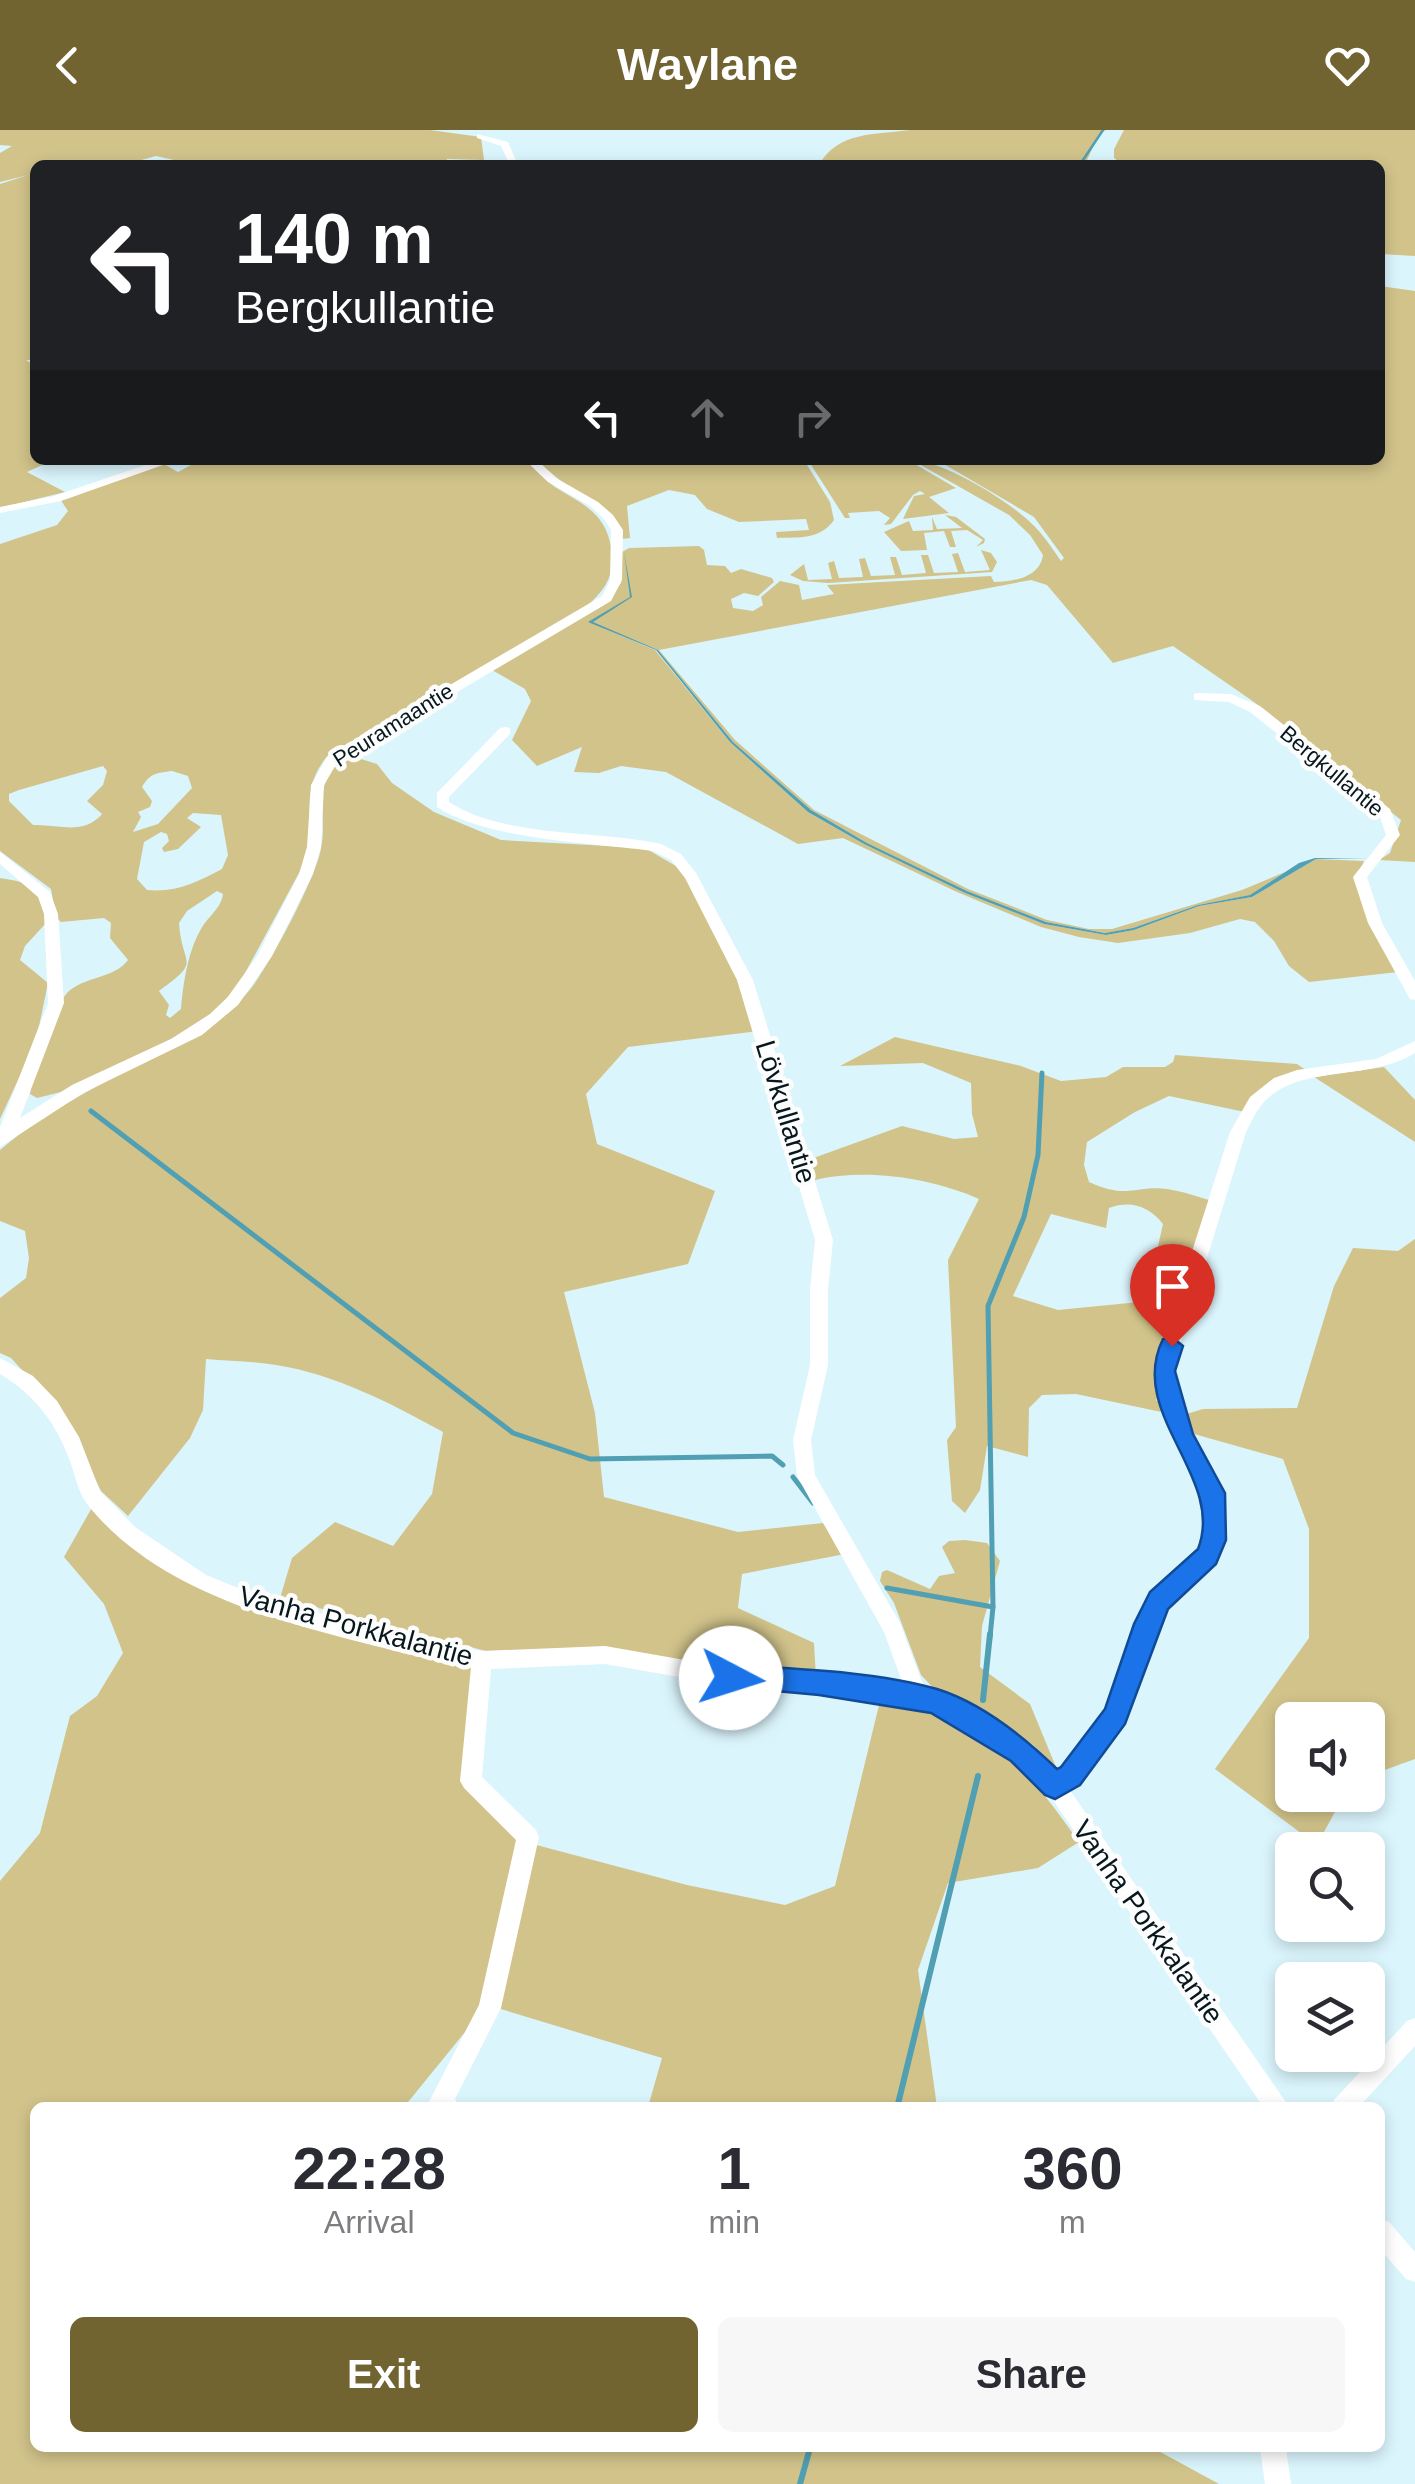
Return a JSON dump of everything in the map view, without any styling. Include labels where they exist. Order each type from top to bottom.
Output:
[{"type":"street","points":[[480,136],[506,144],[512,160]]},
{"type":"street","points":[[0,510],[56,498],[156,465]]},
{"type":"street","name":"Peuramaantie","points":[[2,1140],[44,1109],[90,1083],[183,1040],[228,1007],[248,981],[309,866],[316,842],[312,796],[317,780],[332,760],[608,598],[616,580],[616,530],[609,517],[552,480],[536,465]]},
{"type":"street","name":"Bergkullantie","points":[[1199,697],[1232,698],[1256,709],[1385,812],[1393,835],[1384,851],[1368,863],[1360,876],[1375,923],[1415,995]]},
{"type":"street","name":"Lövkullantie","points":[[505,731],[442,796],[442,804],[459,816],[493,826],[642,844],[676,857],[691,876],[746,980],[824,1240],[819,1290],[820,1364],[802,1440],[804,1471],[810,1488],[856,1559],[893,1629],[918,1698]]},
{"type":"street","points":[[0,857],[45,894],[51,914],[56,1003],[2,1140]]},
{"type":"street","points":[[1055,1786],[1070,1776],[1116,1715],[1159,1600],[1208,1556],[1214,1540],[1212,1493],[1182,1436],[1163,1371],[1238,1132],[1264,1091],[1278,1083],[1388,1062],[1415,1046]]},
{"type":"street","points":[[16,1100],[44,1109]]},
{"type":"street","name":"Vanha Porkkalantie","points":[[0,1365],[27,1381],[51,1406],[70,1437],[92,1496],[164,1560],[198,1581],[264,1607],[444,1654],[482,1660],[605,1655],[758,1682],[819,1683],[935,1701],[980,1724],[1021,1752],[1055,1786],[1274,2102]]},
{"type":"street","points":[[441,2102],[490,2008],[528,1837],[471,1781],[482,1660]]},
{"type":"street","points":[[1348,2102],[1415,2029]]},
{"type":"street","points":[[1385,2237],[1415,2270]]},
{"type":"street","points":[[1274,2452],[1278,2484]]},
{"type":"shaded area","points":[[0,130],[430,130],[481,137],[484,160],[174,160],[156,156],[141,160],[30,160],[30,360],[26,360],[30,363],[30,465],[42,465],[27,472],[65,492],[0,508],[0,184],[28,175],[0,182],[0,153],[12,146],[0,145]]},
{"type":"shaded area","points":[[910,130],[1106,130],[1099,134],[1087,160],[823,160],[847,140]]},
{"type":"shaded area","points":[[1124,130],[1415,130],[1415,256],[1385,254],[1385,160],[1117,160],[1114,149]]},
{"type":"shaded area","points":[[1385,287],[1415,291],[1415,862],[1379,860],[1390,853],[1401,820],[1254,702],[1173,646],[1113,663],[1047,585],[1031,580],[659,650],[735,740],[814,810],[968,889],[1047,920],[1089,929],[1112,929],[1242,890],[1285,872],[1251,895],[1198,905],[1133,928],[1106,933],[1046,922],[967,891],[867,843],[811,810],[733,742],[658,650],[589,622],[655,650],[730,742],[808,812],[864,844],[965,893],[1044,924],[1106,935],[1134,930],[1199,906],[1252,897],[1316,859],[1364,861],[1360,875],[1363,904],[1398,972],[1309,982],[1289,966],[1274,941],[1255,922],[1240,919],[1190,933],[1118,943],[1079,937],[1041,927],[957,892],[843,838],[798,844],[666,772],[621,766],[599,773],[574,772],[582,747],[537,766],[512,740],[531,701],[525,689],[492,670],[604,605],[621,583],[622,552],[629,548],[699,546],[704,550],[707,565],[725,566],[731,573],[741,569],[772,578],[774,582],[758,596],[744,593],[731,599],[733,608],[753,611],[763,605],[761,597],[780,581],[799,585],[802,600],[834,594],[827,585],[991,576],[994,582],[1002,582],[1025,577],[1037,568],[1043,555],[1030,535],[1009,515],[921,465],[934,465],[957,474],[1007,504],[1035,527],[1061,561],[1064,558],[1034,517],[946,465],[1385,465]]},
{"type":"shaded area","points":[[166,465],[178,472],[191,465],[531,465],[598,517],[608,535],[612,568],[601,591],[580,612],[329,754],[313,780],[306,860],[237,988],[198,1026],[61,1092],[37,1098],[30,1094],[32,1082],[51,1023],[67,993],[115,971],[128,960],[110,938],[111,923],[104,918],[61,922],[56,917],[51,889],[0,851],[0,544],[57,525],[68,511],[60,499]],"holes":[[[103,766],[107,771],[103,785],[87,801],[102,814],[87,825],[33,825],[9,801],[9,794],[19,790]],[[172,771],[188,776],[192,788],[158,824],[133,832],[141,817],[138,812],[150,807],[152,801],[142,787],[151,776]],[[193,813],[221,815],[228,855],[222,869],[177,888],[147,890],[137,879],[144,842],[161,832],[167,834],[169,841],[162,848],[164,852],[178,849],[201,827],[187,818]],[[217,891],[223,894],[220,904],[196,938],[181,1009],[170,1018],[166,1015],[169,1005],[159,991],[181,973],[187,962],[179,923],[187,911]]]},
{"type":"shaded area","points":[[542,465],[807,465],[830,502],[834,520],[816,534],[777,538],[776,532],[809,530],[806,519],[739,522],[707,509],[695,495],[669,490],[627,506],[630,538],[622,539],[619,529]]},
{"type":"shaded area","points":[[811,465],[917,465],[956,488],[929,497],[949,513],[903,519],[914,496],[925,494],[920,491],[913,495],[891,524],[884,525],[890,518],[879,511],[848,513],[850,518],[845,518]]},
{"type":"shaded area","points":[[945,515],[956,517],[985,539],[984,543],[976,547],[983,540],[967,530],[951,531],[956,547],[950,547],[944,531],[924,533],[927,550],[901,551],[884,532],[909,521],[913,531],[933,530],[932,517],[937,529],[962,528]]},
{"type":"shaded area","points":[[981,550],[991,553],[997,562],[992,572],[828,583],[803,581],[790,575],[804,564],[808,580],[832,579],[828,563],[834,561],[839,578],[863,577],[859,559],[865,558],[871,576],[895,575],[890,557],[896,557],[902,575],[926,573],[921,555],[928,555],[934,573],[958,572],[952,554],[958,553],[965,572],[990,570]]},
{"type":"shaded area","points":[[345,754],[377,764],[392,783],[434,812],[501,840],[645,848],[681,869],[742,979],[759,1031],[628,1047],[586,1094],[597,1144],[715,1191],[688,1264],[564,1292],[595,1413],[604,1497],[738,1532],[823,1523],[845,1554],[742,1574],[738,1608],[814,1643],[816,1678],[490,1652],[280,1598],[292,1558],[335,1522],[393,1546],[432,1494],[443,1432],[320,1375],[267,1364],[206,1359],[203,1410],[190,1438],[128,1516],[101,1491],[63,1415],[11,1358],[0,1353],[0,1298],[26,1278],[29,1258],[25,1231],[0,1221],[0,1150],[56,1110],[210,1024],[245,995],[281,939],[312,875],[322,844],[326,781]]},
{"type":"shaded area","points":[[0,878],[28,885],[41,902],[47,922],[25,946],[20,960],[48,983],[36,1041],[0,1119]]},
{"type":"shaded area","points":[[895,1037],[1021,1066],[1061,1081],[1106,1077],[1123,1067],[1165,1067],[1175,1055],[1297,1064],[1306,1070],[1245,1112],[1169,1096],[1087,1142],[1084,1165],[1089,1182],[1122,1191],[1167,1189],[1213,1201],[1190,1273],[1154,1264],[1163,1224],[1145,1209],[1132,1205],[1109,1208],[1106,1228],[1051,1214],[1013,1296],[1058,1310],[1180,1298],[1160,1351],[1162,1392],[1156,1400],[1171,1414],[1076,1394],[1042,1395],[1029,1408],[1028,1457],[987,1446],[980,1490],[965,1513],[952,1501],[947,1440],[956,1427],[948,1260],[979,1199],[940,1185],[898,1177],[856,1175],[815,1180],[808,1160],[902,1126],[954,1139],[978,1137],[971,1083],[923,1063],[840,1066]]},
{"type":"shaded area","points":[[1384,1067],[1415,1100],[1415,1142],[1314,1077]]},
{"type":"shaded area","points":[[1415,1239],[1415,1759],[1385,1770],[1385,1702],[1275,1702],[1275,1812],[1335,1812],[1324,1832],[1300,1832],[1215,1769],[1309,1638],[1309,1529],[1283,1459],[1187,1432],[1180,1416],[1203,1409],[1297,1408],[1334,1286],[1353,1248],[1398,1251]]},
{"type":"shaded area","points":[[94,1504],[170,1571],[476,1665],[465,1783],[522,1840],[487,2005],[408,2102],[30,2102],[30,2452],[1160,2452],[1219,2484],[0,2484],[0,1881],[40,1833],[70,1716],[97,1696],[123,1653],[104,1604],[64,1557]]},
{"type":"shaded area","points":[[949,1541],[987,1543],[1000,1561],[982,1626],[980,1667],[1030,1704],[1056,1767],[1032,1744],[937,1692],[921,1675],[894,1603],[880,1581],[882,1572],[887,1570],[930,1589],[939,1576],[955,1573],[942,1547]]},
{"type":"shaded area","points":[[880,1701],[929,1708],[980,1733],[1034,1782],[1079,1842],[1038,1868],[948,1883],[918,1970],[936,2102],[649,2102],[662,2058],[494,2007],[529,1843],[687,1885],[785,1905],[835,1886]]},
{"type":"water","points":[[624,552],[632,597],[593,622],[658,650],[733,742],[811,810],[867,843],[967,891],[1046,922],[1105,933],[1133,928],[1198,905],[1250,895],[1299,863],[1315,858],[1367,859],[1316,859],[1252,897],[1199,906],[1134,930],[1106,935],[1044,924],[965,893],[864,844],[808,812],[730,742],[656,650],[588,622],[630,597]]},
{"type":"waterway","points":[[1083,160],[1103,130]]},
{"type":"waterway","points":[[993,1607],[988,1306],[1024,1217],[1038,1155],[1042,1073]]},
{"type":"waterway","points":[[91,1111],[513,1433],[590,1459],[772,1456],[783,1465]]},
{"type":"waterway","points":[[793,1477],[813,1503]]},
{"type":"waterway","points":[[887,1588],[993,1607]]},
{"type":"waterway","points":[[990,1637],[993,1607]]},
{"type":"waterway","points":[[983,1700],[990,1634]]},
{"type":"waterway","points":[[898,2102],[978,1776]]},
{"type":"waterway","points":[[800,2484],[809,2452]]},
{"type":"route","points":[[731,1678],[819,1683],[935,1701],[980,1724],[1021,1752],[1055,1786],[1070,1776],[1116,1715],[1133,1660],[1159,1600],[1208,1556],[1214,1540],[1212,1493],[1182,1436],[1163,1371],[1172,1346]]}]
